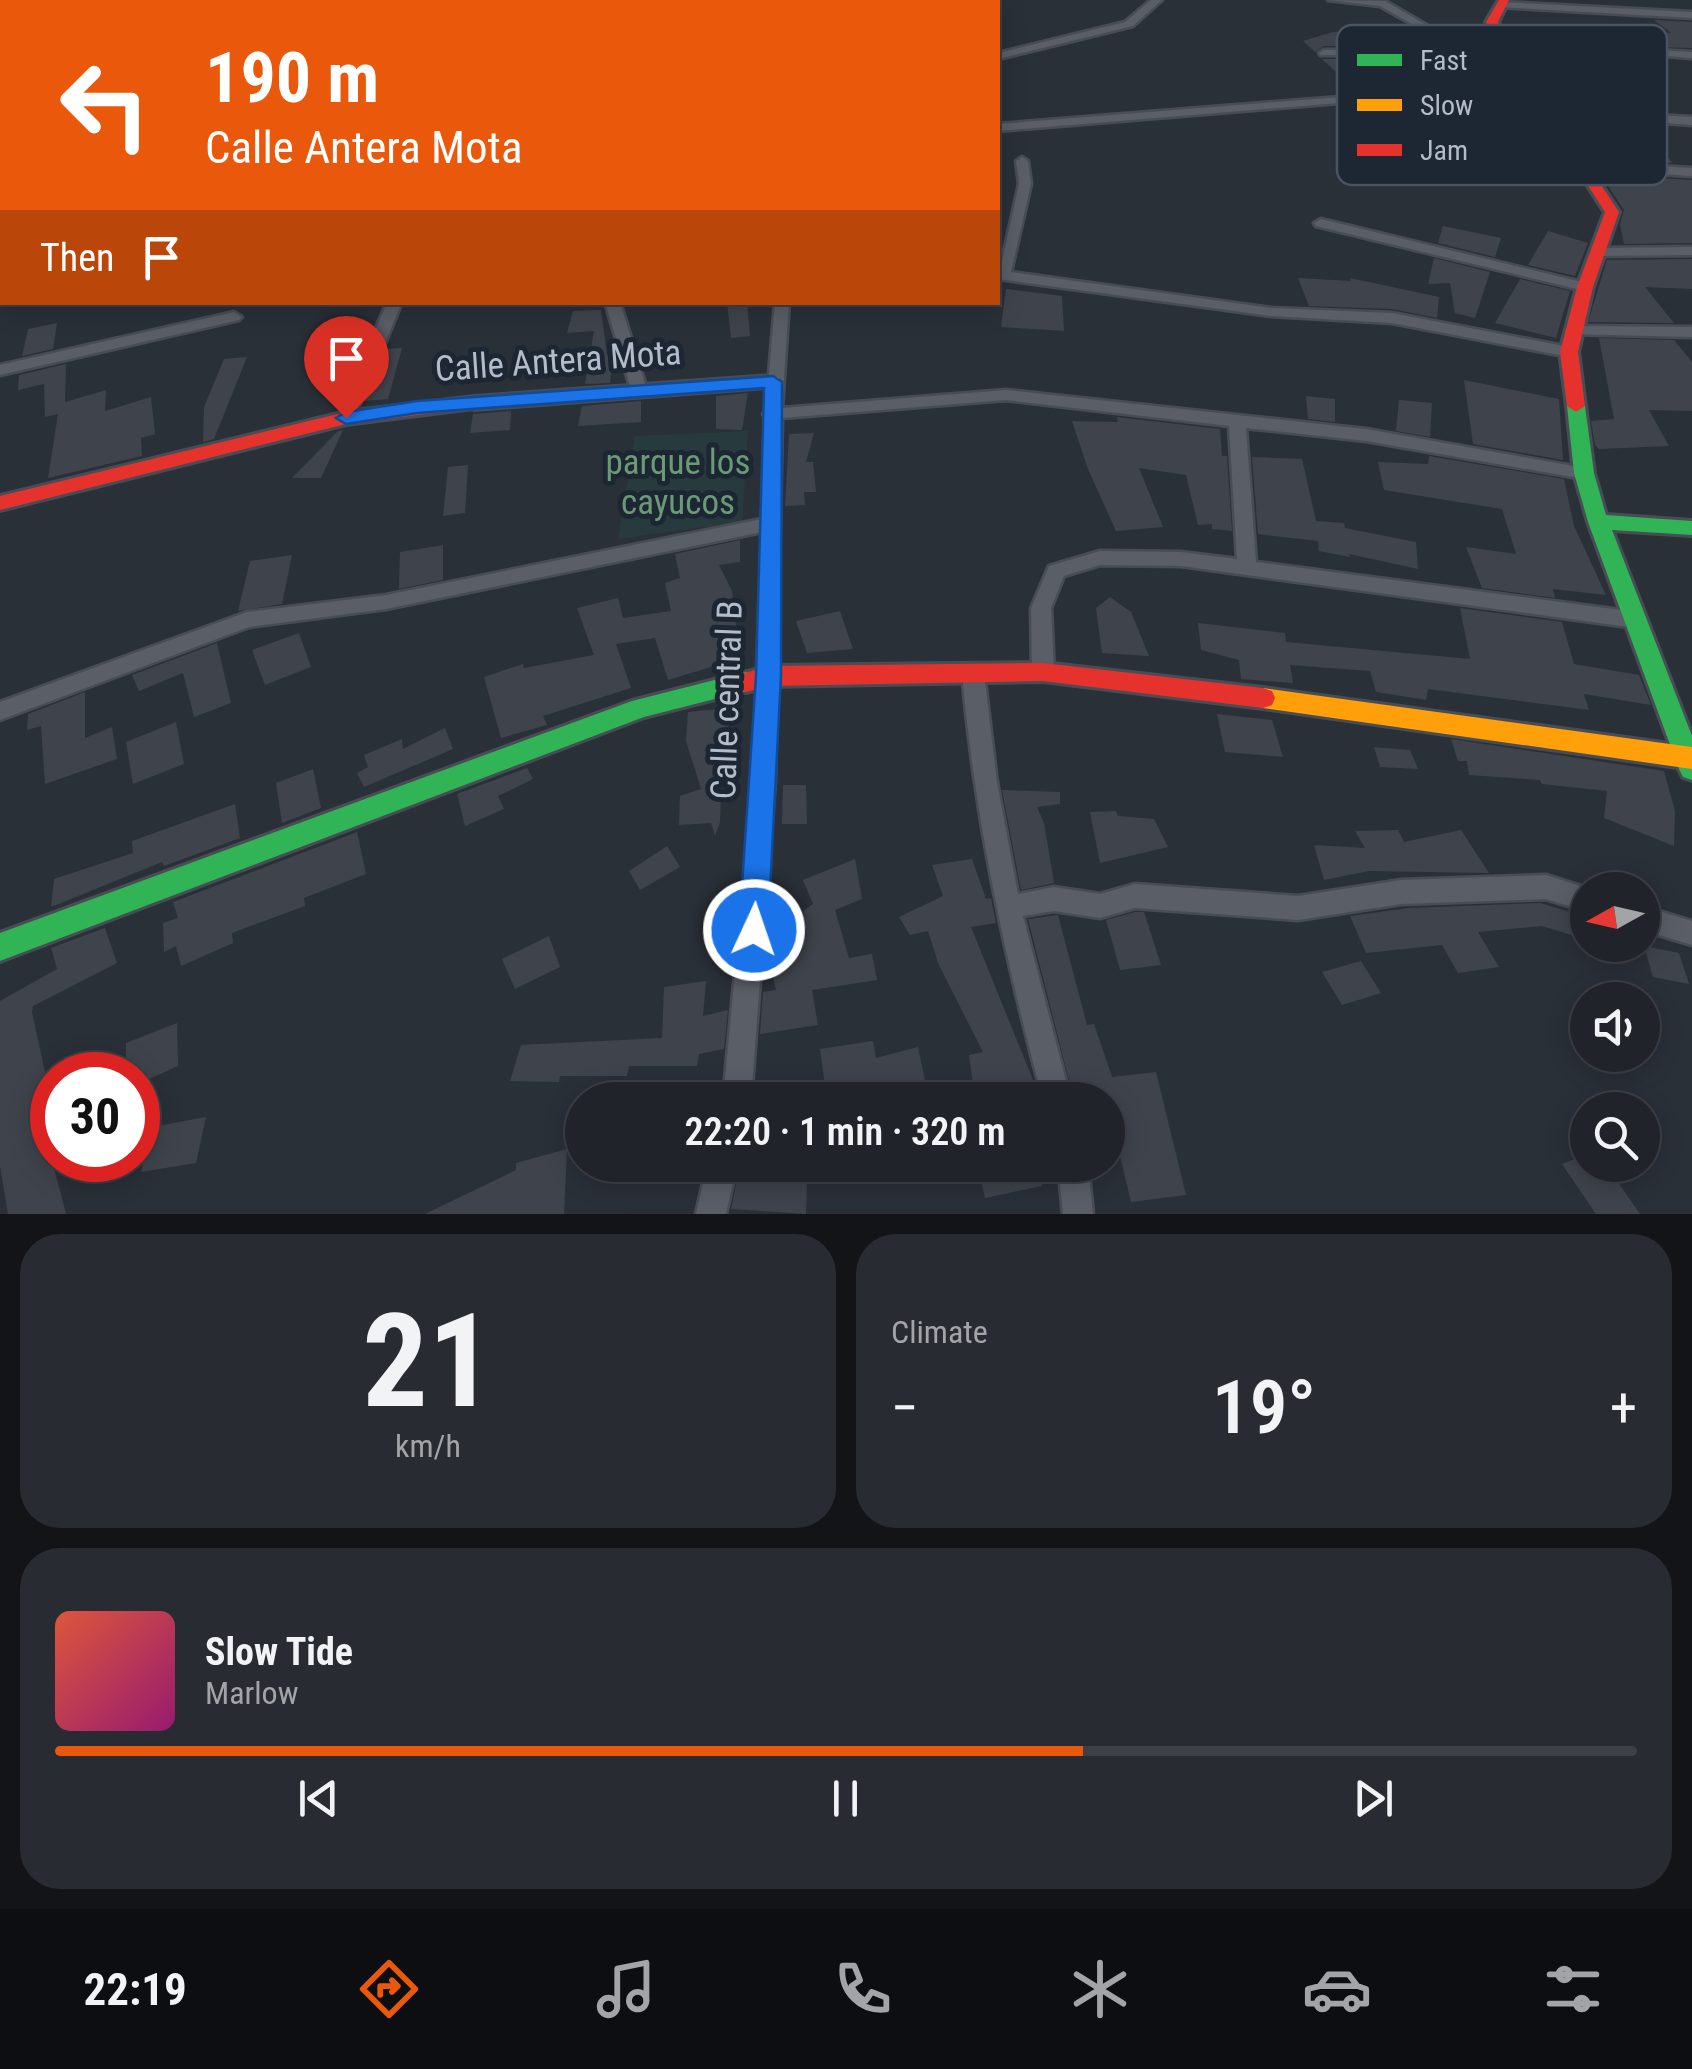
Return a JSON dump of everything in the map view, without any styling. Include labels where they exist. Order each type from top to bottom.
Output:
[{"type":"street","points":[[1000,56],[1129,24],[1157,0]]},
{"type":"street","points":[[1333,0],[1380,2],[1421,25]]},
{"type":"street","points":[[1682,0],[1692,11]]},
{"type":"street","points":[[1493,25],[1502,2],[1692,11]]},
{"type":"street","points":[[1324,53],[1337,53]]},
{"type":"street","points":[[1667,53],[1692,54]]},
{"type":"street","points":[[1000,128],[1337,101]]},
{"type":"street","points":[[1667,119],[1692,121]]},
{"type":"street","points":[[1022,160],[1025,184],[1000,276],[1271,312],[1392,318],[1571,341],[1692,332]]},
{"type":"street","points":[[1667,171],[1692,172]]},
{"type":"street","points":[[1597,185],[1612,212],[1585,287],[1571,341],[1584,473],[1598,522],[1692,758],[1692,769]]},
{"type":"street","points":[[1320,224],[1585,287]]},
{"type":"street","points":[[1600,252],[1692,251]]},
{"type":"street","points":[[346,418],[394,305]]},
{"type":"street","points":[[613,305],[639,390]]},
{"type":"street","name":"Calle central B","points":[[738,1082],[751,966],[768,676],[771,414],[782,305]]},
{"type":"street","points":[[0,370],[234,317]]},
{"type":"street","name":"Calle Antera Mota","points":[[0,503],[346,418],[417,407],[773,382]]},
{"type":"street","points":[[771,414],[1006,395],[1366,435],[1584,473]]},
{"type":"street","points":[[1240,422],[1247,568]]},
{"type":"street","points":[[1598,522],[1692,528]]},
{"type":"street","points":[[0,711],[246,620],[386,602],[770,524]]},
{"type":"street","points":[[1044,672],[1041,608],[1056,571],[1100,558],[1181,560],[1636,620]]},
{"type":"street","points":[[0,946],[641,708],[768,676],[1044,672],[1326,705],[1692,758]]},
{"type":"street","points":[[973,673],[988,813],[1034,1022],[1052,1082]]},
{"type":"street","points":[[1009,906],[1054,900],[1100,906],[1135,896],[1298,908],[1401,892],[1546,887],[1570,894]]},
{"type":"street","points":[[1660,923],[1692,933]]},
{"type":"street","points":[[710,1214],[718,1182]]},
{"type":"street","points":[[1075,1182],[1078,1214]]},
{"type":"green space","name":"parque los cayucos","points":[[748,431],[742,522],[618,539],[635,436]]},
{"type":"building","points":[[1654,20],[1692,22],[1692,48],[1667,47],[1667,33],[1671,33],[1667,25]]},
{"type":"building","points":[[1337,32],[1337,46],[1324,46],[1315,52],[1303,41]]},
{"type":"building","points":[[1322,59],[1337,59],[1337,73]]},
{"type":"building","points":[[1667,178],[1692,180],[1692,243],[1624,244],[1620,224],[1624,210],[1607,185],[1667,185]]},
{"type":"building","points":[[1443,226],[1501,238],[1495,257],[1438,243]]},
{"type":"building","points":[[1548,231],[1588,243],[1575,276],[1528,265]]},
{"type":"building","points":[[1434,258],[1490,272],[1475,318],[1455,313],[1450,283],[1428,284]]},
{"type":"building","points":[[1692,259],[1692,289],[1645,287],[1674,323],[1588,322],[1607,260]]},
{"type":"building","points":[[1298,278],[1351,281],[1350,278],[1439,297],[1437,318],[1392,309],[1309,306]]},
{"type":"building","points":[[1520,279],[1570,291],[1556,338],[1495,323]]},
{"type":"building","points":[[1006,289],[1062,296],[1064,331],[1001,327]]},
{"type":"building","points":[[727,305],[747,305],[750,336],[731,338]]},
{"type":"building","points":[[601,310],[607,355],[613,355],[610,383],[585,384],[594,331],[567,333],[573,311]]},
{"type":"building","points":[[368,321],[368,338],[353,374],[313,374],[326,340],[342,339],[346,323]]},
{"type":"building","points":[[57,323],[53,349],[22,356],[28,329]]},
{"type":"building","points":[[1599,338],[1674,340],[1692,362],[1692,411],[1649,410],[1669,446],[1599,449],[1595,445],[1591,421],[1614,419]]},
{"type":"building","points":[[402,348],[388,399],[365,401],[386,349]]},
{"type":"building","points":[[247,357],[214,439],[203,442],[204,407],[224,359]]},
{"type":"building","points":[[66,364],[65,402],[106,390],[105,411],[151,397],[155,434],[141,438],[142,456],[48,478],[58,414],[45,417],[44,384],[18,390],[19,375]]},
{"type":"building","points":[[1464,380],[1559,399],[1563,460],[1473,444]]},
{"type":"building","points":[[748,393],[742,430],[716,429],[716,396]]},
{"type":"building","points":[[1306,396],[1335,399],[1335,422],[1308,419]]},
{"type":"building","points":[[1399,400],[1432,403],[1430,437],[1396,431]]},
{"type":"building","points":[[641,401],[641,422],[578,426],[582,406]]},
{"type":"building","points":[[511,411],[510,430],[470,433],[473,414]]},
{"type":"building","points":[[1117,417],[1220,429],[1222,456],[1227,456],[1232,531],[1212,529],[1212,524],[1198,525],[1186,475],[1139,468],[1163,527],[1116,531],[1072,421],[1118,422]]},
{"type":"building","points":[[343,430],[321,478],[292,478],[338,431]]},
{"type":"building","points":[[814,433],[806,462],[813,462],[816,492],[804,492],[805,505],[785,506],[789,434]]},
{"type":"building","points":[[1429,456],[1564,479],[1574,526],[1606,595],[1553,589],[1555,598],[1482,588],[1466,547],[1516,554],[1502,509],[1384,490],[1378,462],[1428,464]]},
{"type":"building","points":[[1252,457],[1302,459],[1316,521],[1344,523],[1345,528],[1416,542],[1418,569],[1319,551],[1318,541],[1258,534]]},
{"type":"building","points":[[468,465],[465,513],[443,516],[448,467]]},
{"type":"building","points":[[740,540],[740,562],[719,565],[732,591],[740,658],[668,680],[655,638],[616,644],[631,688],[543,716],[547,725],[501,738],[484,677],[523,664],[524,668],[594,655],[577,608],[618,598],[623,618],[671,611],[665,583],[680,578],[675,554]]},
{"type":"building","points":[[443,545],[443,580],[399,589],[400,552]]},
{"type":"building","points":[[292,555],[282,604],[238,611],[250,561]]},
{"type":"building","points":[[1110,597],[1131,612],[1149,656],[1102,653],[1096,608]]},
{"type":"building","points":[[1460,608],[1562,622],[1574,664],[1639,675],[1651,705],[1584,694],[1589,710],[1428,689],[1426,700],[1376,692],[1370,671],[1290,665],[1293,683],[1241,679],[1239,660],[1201,650],[1198,623],[1285,633],[1286,642],[1470,659]]},
{"type":"building","points":[[840,611],[853,649],[807,653],[796,621]]},
{"type":"building","points":[[299,633],[311,667],[265,685],[252,650]]},
{"type":"building","points":[[217,643],[231,703],[194,717],[183,673],[139,691],[132,675]]},
{"type":"building","points":[[85,692],[85,738],[112,727],[117,759],[45,784],[41,726],[27,730],[28,714]]},
{"type":"building","points":[[729,708],[728,734],[723,734],[720,822],[715,836],[711,823],[679,825],[680,796],[701,789],[686,741],[688,712]]},
{"type":"building","points":[[1217,714],[1272,720],[1283,757],[1225,752]]},
{"type":"building","points":[[176,722],[184,764],[133,784],[126,742]]},
{"type":"building","points":[[445,728],[453,749],[364,787],[357,773],[368,767],[364,755],[402,739],[403,749]]},
{"type":"building","points":[[1451,739],[1664,771],[1675,811],[1674,846],[1604,818],[1607,791],[1542,784],[1540,780],[1469,775],[1467,761],[1458,761]]},
{"type":"building","points":[[1374,747],[1410,750],[1418,769],[1380,767]]},
{"type":"building","points":[[527,768],[533,779],[498,796],[504,809],[465,826],[457,794]]},
{"type":"building","points":[[313,769],[321,808],[282,823],[276,783]]},
{"type":"building","points":[[783,785],[806,785],[807,824],[782,824]]},
{"type":"building","points":[[1002,790],[1060,792],[1060,804],[1037,807],[1044,823],[1054,883],[1021,890]]},
{"type":"building","points":[[235,804],[240,838],[164,866],[162,862],[51,907],[54,879],[133,853],[132,841]]},
{"type":"building","points":[[1116,811],[1118,816],[1154,819],[1168,847],[1100,863],[1090,812]]},
{"type":"building","points":[[1398,830],[1404,842],[1461,830],[1489,873],[1369,871],[1324,880],[1314,845],[1365,848],[1355,831]]},
{"type":"building","points":[[357,832],[366,874],[304,898],[305,906],[232,933],[233,943],[181,966],[176,946],[164,952],[163,923],[178,918],[173,902]]},
{"type":"building","points":[[667,846],[680,867],[640,890],[629,871]]},
{"type":"building","points":[[855,859],[862,899],[835,910],[849,958],[872,954],[877,980],[812,990],[818,1025],[760,1034],[763,992],[776,990],[768,954],[802,944],[793,918],[813,904],[803,880]]},
{"type":"building","points":[[972,859],[986,899],[991,898],[996,923],[971,927],[1034,1082],[973,1082],[969,1055],[983,1052],[938,963],[928,931],[910,935],[899,917],[943,896],[932,865]]},
{"type":"building","points":[[1540,903],[1570,912],[1570,935],[1542,926],[1478,932],[1499,967],[1458,973],[1442,945],[1366,953],[1350,916],[1409,908]]},
{"type":"building","points":[[1144,912],[1161,965],[1120,970],[1106,920]]},
{"type":"building","points":[[1058,915],[1087,1025],[1094,1024],[1112,1077],[1156,1072],[1186,1195],[1131,1202],[1125,1177],[1125,1082],[1069,1082],[1028,919]]},
{"type":"building","points":[[105,928],[117,963],[33,1006],[41,1052],[30,1052],[30,1182],[58,1182],[66,1214],[8,1214],[0,1166],[0,1001],[57,969],[51,948]]},
{"type":"building","points":[[549,936],[560,967],[515,989],[502,959]]},
{"type":"building","points":[[1660,949],[1679,953],[1689,984],[1653,977],[1649,962],[1660,962]]},
{"type":"building","points":[[1361,961],[1381,993],[1342,1005],[1322,972]]},
{"type":"building","points":[[706,981],[703,1016],[728,1010],[724,1049],[699,1054],[697,1066],[629,1066],[627,1076],[560,1076],[559,1082],[510,1081],[521,1045],[662,1038],[664,987]]},
{"type":"building","points":[[177,1023],[178,1066],[160,1074],[160,1052],[126,1052],[126,1043]]},
{"type":"building","points":[[873,1041],[876,1058],[918,1047],[925,1082],[825,1082],[820,1049]]},
{"type":"building","points":[[206,1117],[196,1163],[160,1169],[160,1126]]},
{"type":"building","points":[[565,1150],[564,1214],[425,1214],[516,1170],[516,1163]]},
{"type":"building","points":[[737,1182],[807,1182],[806,1214],[731,1209]]},
{"type":"building","points":[[982,1182],[1041,1182],[1042,1186],[985,1198]]},
{"type":"building","points":[[1574,1182],[1618,1182],[1640,1214],[1596,1214]]},
{"type":"traffic: fast","points":[[1576,406],[1584,473],[1598,522],[1692,769]]},
{"type":"traffic: fast","points":[[1598,522],[1692,528]]},
{"type":"traffic: fast","points":[[0,947],[641,708],[746,682]]},
{"type":"traffic: slow","points":[[474,403],[773,382]]},
{"type":"traffic: slow","points":[[1263,698],[1692,758]]},
{"type":"traffic: jam","points":[[1493,25],[1504,0]]},
{"type":"traffic: jam","points":[[1576,406],[1569,352],[1585,287],[1612,212],[1594,185]]},
{"type":"traffic: jam","points":[[0,503],[346,418],[474,403]]},
{"type":"traffic: jam","points":[[746,682],[769,676],[1043,672],[1263,698]]},
{"type":"route","points":[[346,418],[417,407],[773,382],[768,676],[754,930]]}]
